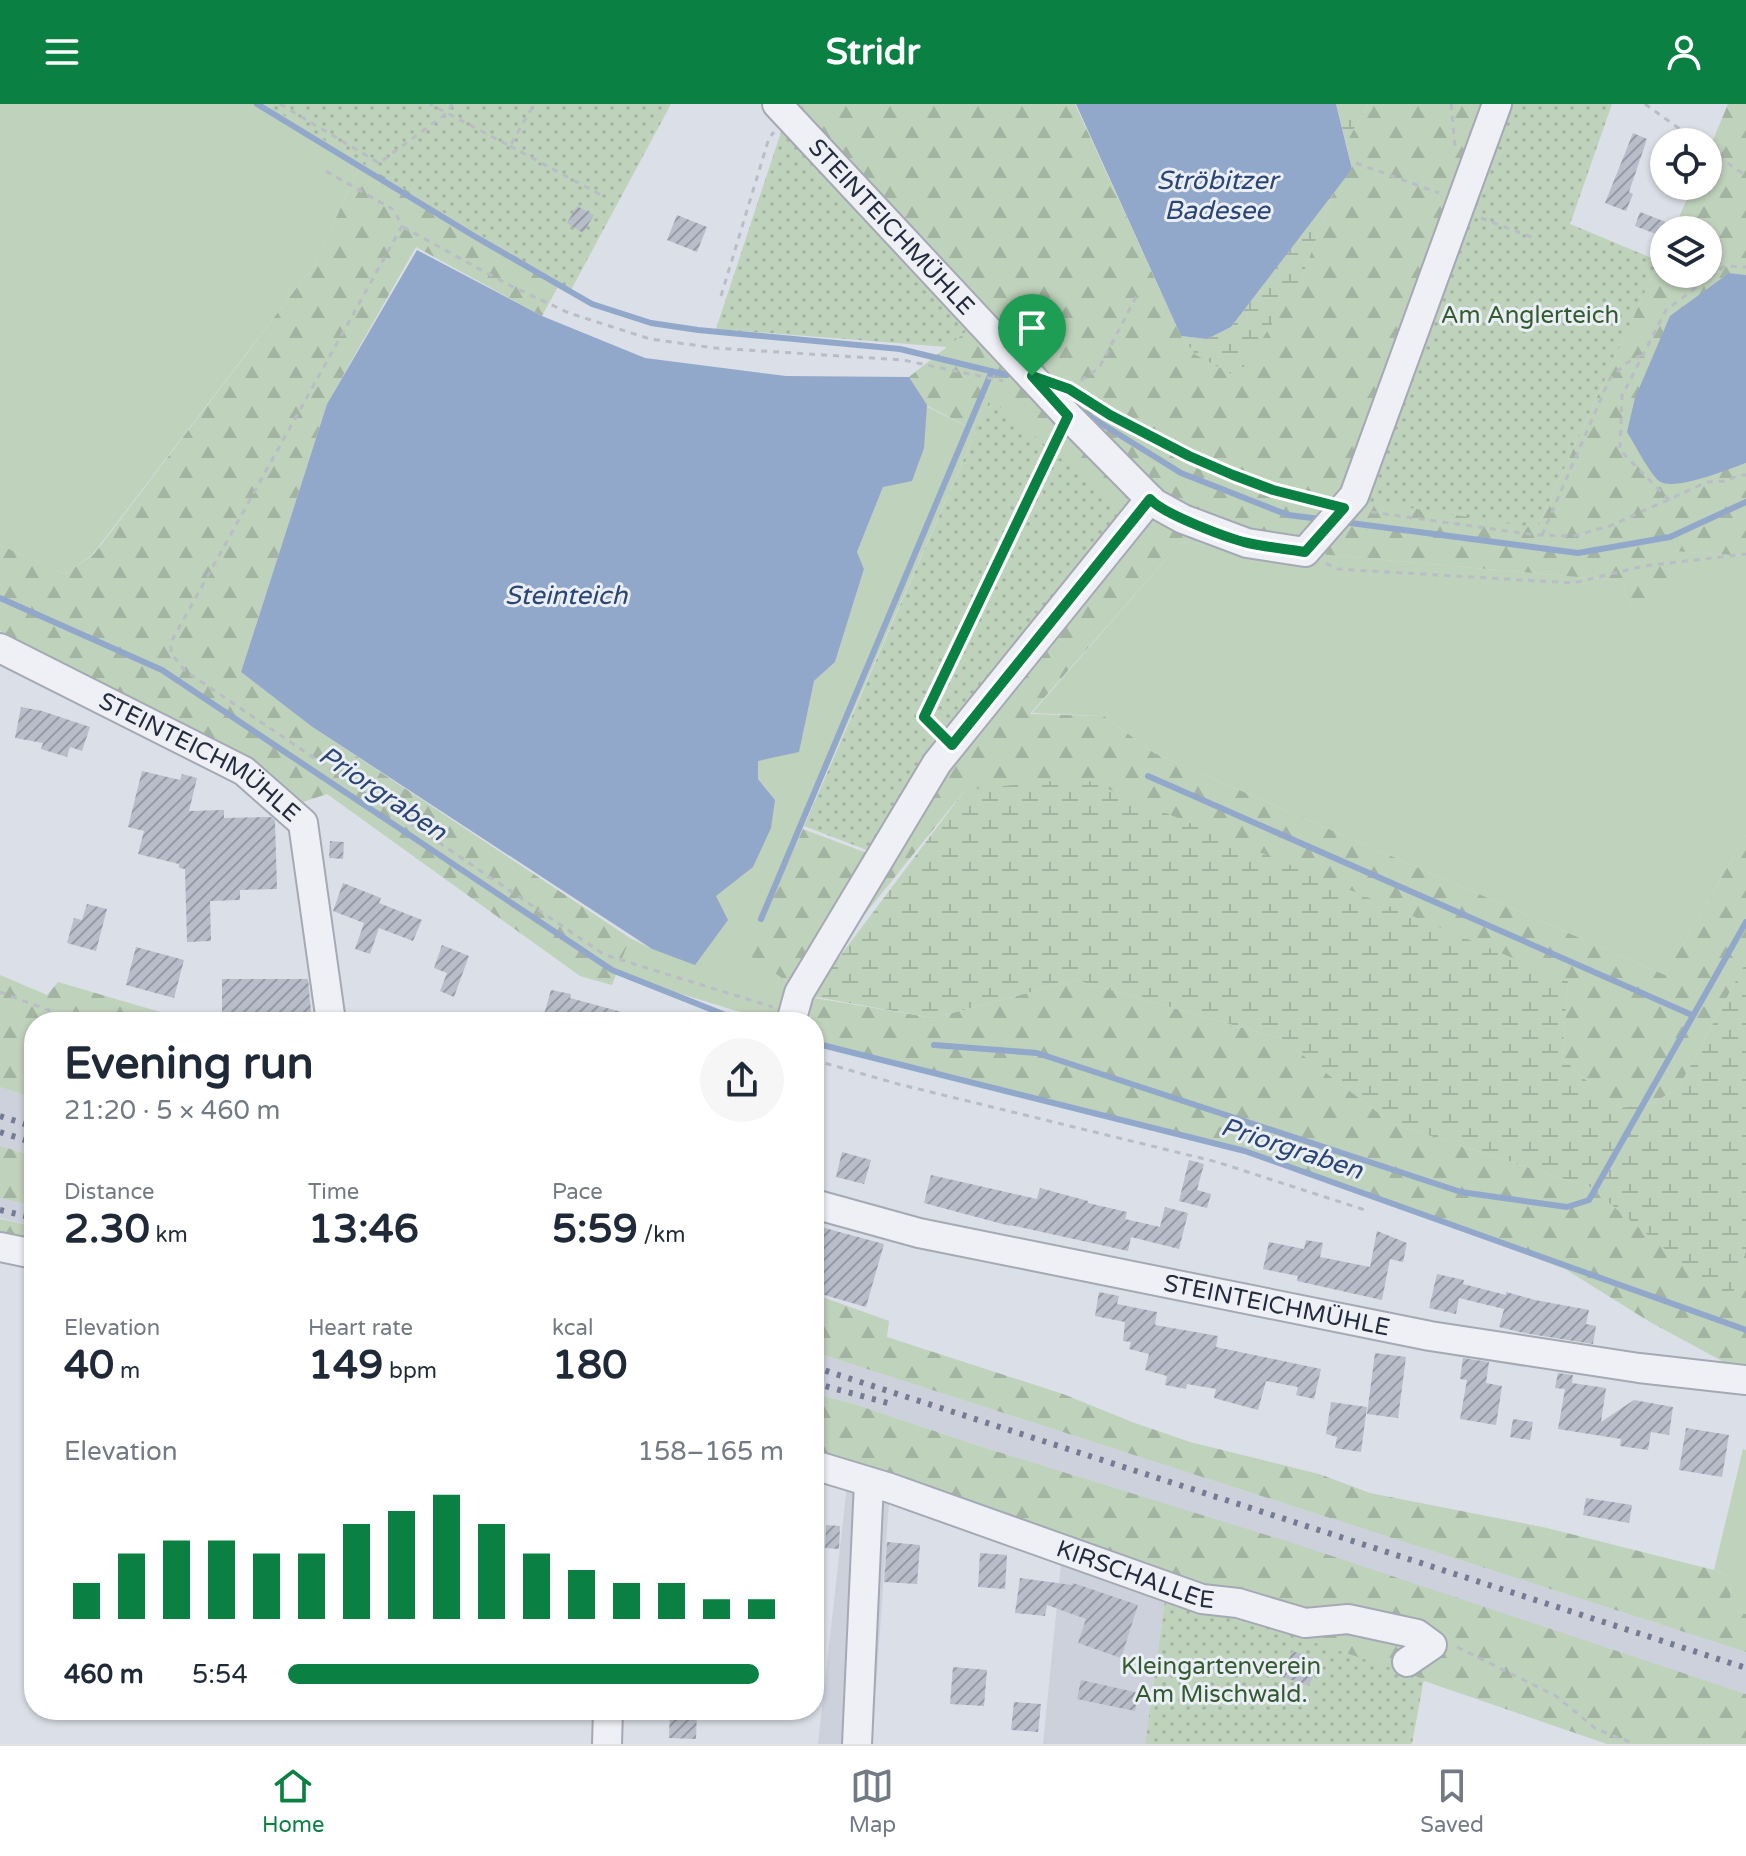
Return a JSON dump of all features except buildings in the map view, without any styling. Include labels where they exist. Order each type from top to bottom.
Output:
[{"type":"street","points":[[1305,552],[1354,496],[1497,104]]},
{"type":"street","name":"STEINTEICHMÜHLE","points":[[782,110],[1073,401],[1154,503],[1183,519],[1247,543],[1305,552]]},
{"type":"street","points":[[794,1012],[799,993],[937,763],[1150,499]]},
{"type":"street","name":"STEINTEICHMÜHLE","points":[[0,648],[244,771],[303,823],[330,1012]]},
{"type":"street","name":"STEINTEICHMÜHLE","points":[[824,1207],[919,1233],[1430,1336],[1639,1368],[1746,1380]]},
{"type":"street","points":[[0,1247],[24,1252]]},
{"type":"street","name":"KIRSCHALLEE","points":[[824,1468],[1202,1599],[1238,1603],[1305,1623],[1348,1619],[1417,1634],[1432,1645]]},
{"type":"street","points":[[857,1744],[869,1482]]},
{"type":"street","points":[[1407,1662],[1432,1645]]},
{"type":"street","points":[[607,1744],[608,1720]]},
{"type":"path","points":[[280,104],[379,163],[447,113],[452,104]]},
{"type":"path","points":[[430,104],[601,195]]},
{"type":"path","points":[[510,146],[534,104]]},
{"type":"path","points":[[1645,104],[1678,128]]},
{"type":"path","points":[[721,296],[769,138],[782,110]]},
{"type":"path","points":[[1722,159],[1746,176]]},
{"type":"path","points":[[1356,163],[1534,238]]},
{"type":"path","points":[[326,171],[394,210],[402,226],[509,285],[569,313],[650,339],[715,348],[903,360],[1011,383]]},
{"type":"path","points":[[402,226],[171,642],[171,653],[184,670],[605,955],[772,1012]]},
{"type":"path","points":[[1669,500],[1620,450],[1622,396],[1666,310],[1725,266],[1746,267]]},
{"type":"path","points":[[952,745],[924,717],[1073,401],[1099,368],[1137,295]]},
{"type":"path","points":[[1539,535],[1609,380],[1625,364],[1643,354]]},
{"type":"path","points":[[1073,401],[1110,415],[1189,456],[1337,517],[1573,536],[1610,526],[1707,482],[1727,481],[1746,475]]},
{"type":"path","points":[[1305,552],[1337,569],[1573,583],[1644,566],[1746,554]]},
{"type":"path","points":[[0,992],[54,1012]]},
{"type":"path","points":[[824,1063],[1217,1162],[1365,1210]]},
{"type":"path","points":[[1432,1645],[1457,1647],[1556,1696],[1596,1729],[1635,1744]]},
{"type":"shaded area","points":[[0,1087],[24,1095],[24,1153],[0,1146]]},
{"type":"shaded area","points":[[0,1198],[24,1204],[24,1224],[0,1218]]},
{"type":"shaded area","points":[[824,1355],[1746,1652],[1746,1694],[979,1446],[824,1396]]},
{"type":"shaded area","points":[[848,1476],[890,1488],[872,1744],[818,1744],[821,1720],[824,1720],[824,1690]]},
{"type":"shaded area","points":[[1062,1554],[1166,1593],[1145,1744],[1043,1744]]},
{"type":"green space","points":[[0,104],[265,104],[362,162],[314,265],[93,554],[65,574],[0,545]]},
{"type":"green space","points":[[265,104],[671,104],[571,290]]},
{"type":"green space","points":[[766,104],[1075,104],[1181,336],[1196,355],[1301,280],[1333,193],[1352,169],[1346,143],[1368,104],[1507,104],[1537,528],[1650,281],[1650,288],[1722,288],[1722,216],[1679,216],[1687,200],[1722,200],[1722,128],[1718,128],[1728,104],[1746,104],[1746,275],[1729,273],[1699,479],[1746,463],[1746,556],[1672,551],[1677,589],[1631,609],[1622,581],[1181,542],[1030,714],[1104,716],[1154,753],[1665,975],[1746,835],[1746,962],[1678,1089],[1652,1103],[1620,1108],[1562,1058],[1568,981],[965,790],[802,992],[746,953],[803,829],[880,858],[1129,515],[990,400],[976,431],[926,405],[909,377],[977,323]]},
{"type":"green space","points":[[1336,104],[1368,104],[1346,143]]},
{"type":"green space","name":"Am Anglerteich","points":[[1507,104],[1612,104],[1570,224],[1650,257],[1650,281],[1537,528],[1360,500]]},
{"type":"green space","points":[[784,123],[977,323],[947,347],[716,329]]},
{"type":"green space","points":[[362,162],[560,283],[542,316],[416,247],[327,404],[241,672],[311,726],[630,938],[612,985],[580,976],[327,794],[303,802],[255,767],[0,631],[0,545],[65,574],[94,554],[314,265]]},
{"type":"green space","points":[[1333,193],[1301,280],[1237,377],[1196,355],[1181,336],[1207,339],[1231,327]]},
{"type":"green space","points":[[990,399],[1129,515],[877,854],[804,826]]},
{"type":"green space","points":[[926,406],[976,431],[747,953],[796,988],[790,1012],[740,1012],[616,974],[630,938],[695,964],[714,895],[775,800],[758,779],[758,760],[814,681],[835,662],[864,569],[857,552],[883,487]]},
{"type":"green space","points":[[1181,542],[1622,581],[1631,609],[1672,551],[1746,556],[1746,835],[1665,975],[1154,753],[1104,716],[1032,713]]},
{"type":"green space","points":[[1082,778],[1568,981],[1562,1058],[1620,1108],[1652,1103],[1678,1089],[1746,962],[1746,1250],[1730,1303],[1590,1187],[1393,1124],[1282,1039],[1076,980],[933,1018],[810,996],[965,790]]},
{"type":"green space","points":[[0,975],[47,995],[58,982],[160,1012],[24,1012],[24,1095],[0,1087]]},
{"type":"green space","points":[[1076,980],[1282,1039],[1393,1124],[1590,1187],[1730,1302],[1746,1250],[1746,1374],[1650,1322],[1565,1269],[1246,1148],[824,1045],[824,1012],[810,1012],[809,997],[933,1018]]},
{"type":"green space","points":[[0,1146],[24,1153],[24,1204],[0,1198]]},
{"type":"green space","points":[[0,1219],[24,1224],[24,1239],[0,1233]]},
{"type":"green space","points":[[824,1298],[889,1321],[887,1337],[1063,1394],[1190,1442],[1319,1474],[1370,1493],[1547,1528],[1730,1576],[1731,1609],[1746,1614],[1746,1652],[824,1355]]},
{"type":"green space","points":[[824,1396],[1299,1545],[1746,1694],[1746,1744],[1607,1744],[1206,1606],[824,1464]]},
{"type":"green space","points":[[1743,1449],[1746,1450],[1746,1614],[1731,1609],[1730,1576],[1714,1570]]},
{"type":"green space","name":"Kleingartenverein Am Mischwald.","points":[[1166,1593],[1424,1679],[1412,1744],[1145,1744]]},
{"type":"water","name":"Ströbitzer Badesee","points":[[1076,104],[1336,104],[1352,169],[1231,327],[1207,339],[1181,336]]},
{"type":"water","name":"Steinteich","points":[[417,250],[542,316],[645,358],[786,376],[909,377],[927,405],[924,448],[912,481],[883,487],[857,552],[864,569],[835,662],[814,681],[799,752],[758,761],[758,779],[775,800],[771,828],[753,867],[716,896],[728,920],[695,965],[652,949],[311,726],[241,672],[327,404]]},
{"type":"water","points":[[1729,273],[1746,275],[1746,463],[1702,478],[1666,484],[1651,472],[1627,432],[1635,398],[1670,316],[1708,288],[1722,288],[1722,278]]},
{"type":"waterway","points":[[257,104],[592,304],[651,323],[900,349],[1007,375]]},
{"type":"waterway","points":[[761,919],[992,371]]},
{"type":"waterway","points":[[1081,411],[1181,473],[1288,515],[1320,519]]},
{"type":"waterway","points":[[1343,522],[1578,553],[1670,537],[1746,502]]},
{"type":"waterway","name":"Priorgraben","points":[[0,598],[162,670],[612,970],[718,1012]]},
{"type":"waterway","points":[[1148,776],[1692,1015]]},
{"type":"waterway","points":[[934,1045],[1037,1053],[1461,1192],[1567,1207],[1589,1200],[1746,922]]},
{"type":"waterway","name":"Priorgraben","points":[[824,1046],[1245,1151],[1746,1330]]},
{"type":"railway","points":[[0,1116],[24,1124]]},
{"type":"railway","points":[[0,1132],[24,1140]]},
{"type":"railway","points":[[0,1210],[24,1216]]},
{"type":"railway","points":[[824,1370],[1746,1668]]},
{"type":"railway","points":[[824,1386],[895,1405]]},
{"type":"route","points":[[1032,376],[1069,389],[1110,415],[1233,475],[1303,499],[1344,508],[1305,552],[1247,543],[1183,519],[1150,499],[952,745],[924,717],[1068,416],[1032,376]]}]
